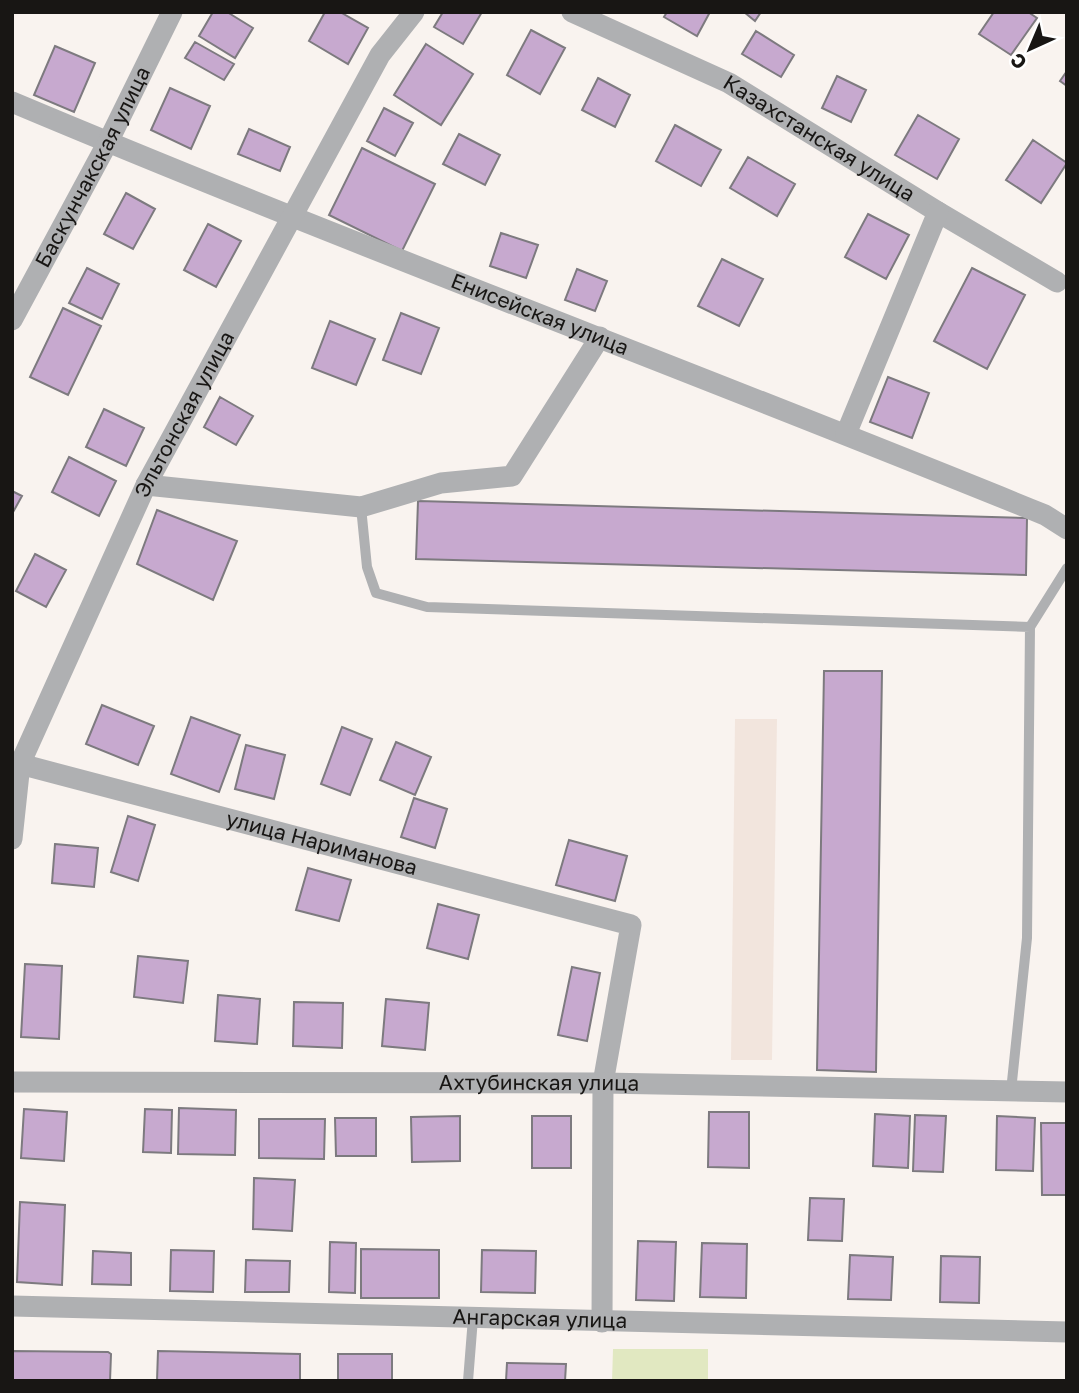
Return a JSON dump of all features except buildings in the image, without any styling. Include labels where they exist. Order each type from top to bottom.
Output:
[{"type":"street","name":"Баскунчакская улица","points":[[12,320],[108,142],[172,12]]},
{"type":"street","name":"Эльтонская улица","points":[[12,839],[16,763],[146,485],[380,55],[414,12]]},
{"type":"street","name":"Казахстанская улица","points":[[572,12],[729,83],[1057,282]]},
{"type":"street","name":"Енисейская улица","points":[[12,102],[292,216],[846,433],[1045,515],[1067,529]]},
{"type":"street","points":[[846,433],[938,212]]},
{"type":"street","points":[[146,485],[361,507],[441,483],[512,476],[600,337]]},
{"type":"street","name":"улица Нариманова","points":[[16,763],[631,925],[603,1083]]},
{"type":"street","name":"Ахтубинская улица","points":[[12,1082],[603,1083],[1067,1092]]},
{"type":"street","points":[[602,1322],[603,1083]]},
{"type":"street","name":"Ангарская улица","points":[[12,1306],[1067,1332]]},
{"type":"lane","points":[[361,507],[367,567],[376,593],[427,607],[1030,626]]},
{"type":"lane","points":[[1011,1091],[1027,938],[1030,626],[1067,568]]},
{"type":"lane","points":[[468,1381],[473,1318]]},
{"type":"shaded area","points":[[735,719],[777,719],[772,1060],[731,1060]]},
{"type":"green space","points":[[613,1349],[708,1349],[708,1381],[612,1381]]}]
